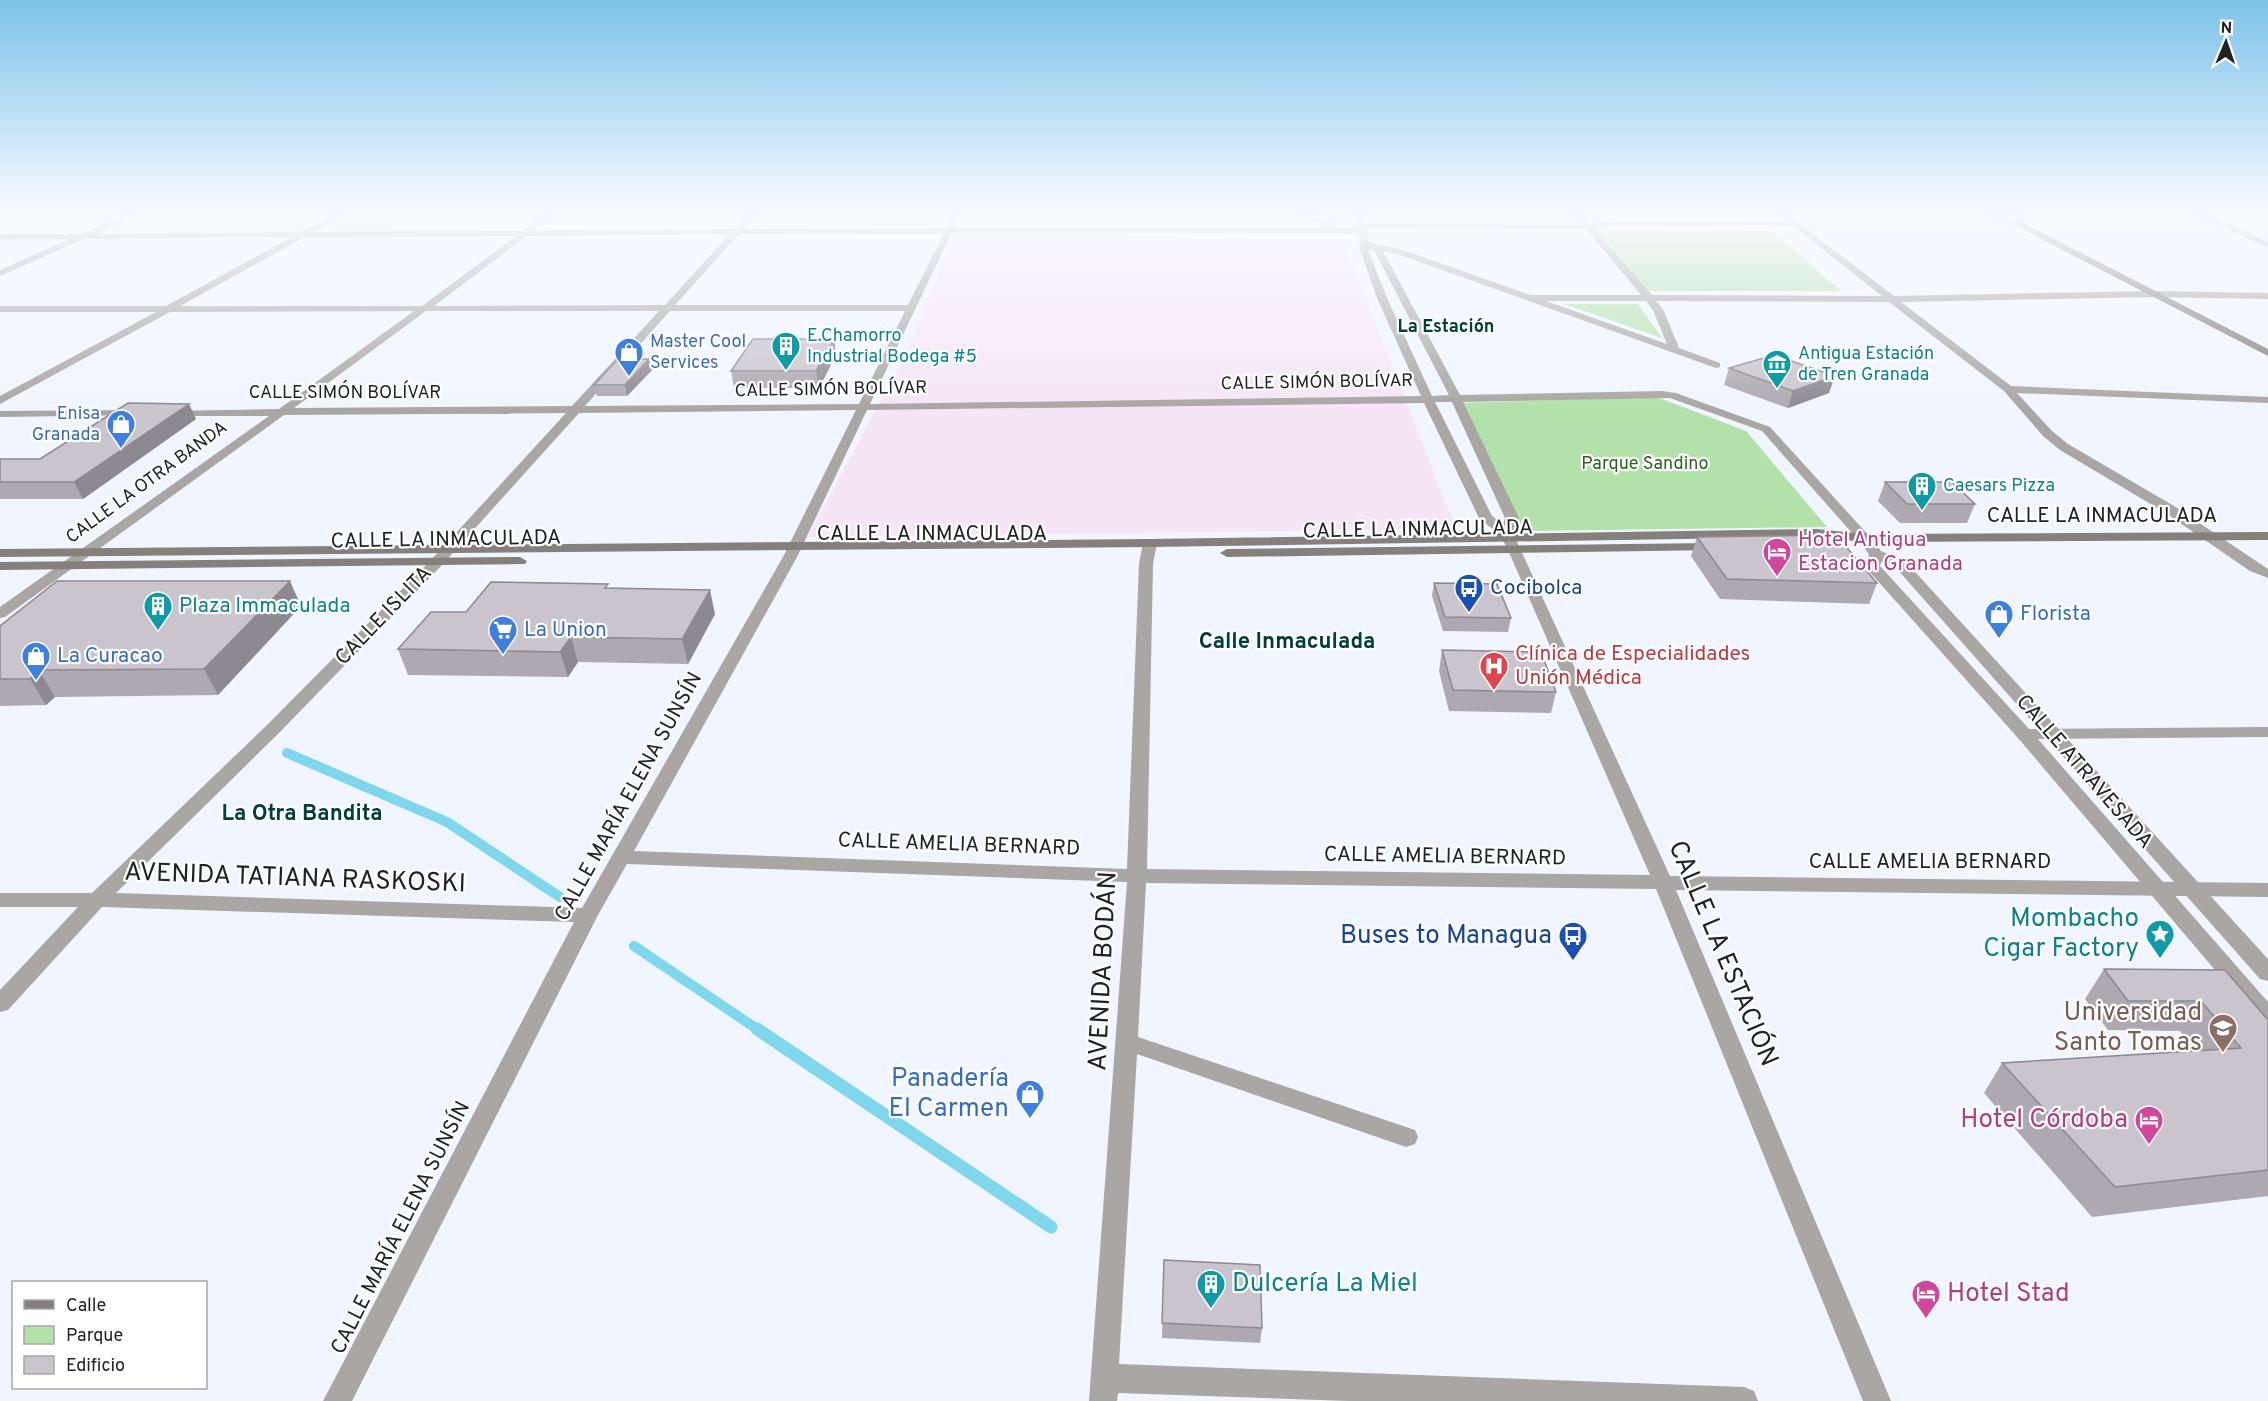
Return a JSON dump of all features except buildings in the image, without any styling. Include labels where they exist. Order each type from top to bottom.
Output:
[{"type":"main road","points":[[2126,279],[2268,353]]},
{"type":"main road","name":"CALLE LA INMACULADA","points":[[0,566],[336,563],[443,556],[1329,546],[1687,534],[1817,533],[1864,538],[2268,536]]},
{"type":"main road","points":[[1687,534],[1698,547]]},
{"type":"main road","name":"CALLE LA INMACULADA","points":[[1822,548],[1833,548],[1864,538]]},
{"type":"main road","name":"CALLE LA INMACULADA","points":[[1510,540],[1788,548]]},
{"type":"main road","points":[[336,563],[347,551]]},
{"type":"main road","name":"CALLE LA INMACULADA","points":[[0,553],[347,551],[443,556]]},
{"type":"street","points":[[0,401],[222,279]]},
{"type":"street","name":"CALLE LA OTRA BANDA","points":[[0,614],[463,279]]},
{"type":"street","name":"CALLE ISLITA","points":[[0,1004],[97,900],[271,730],[443,556],[694,279]]},
{"type":"street","name":"CALLE MARÍA ELENA SUNSÍN","points":[[337,1401],[588,915],[792,552],[925,279]]},
{"type":"street","name":"CALLE LA ESTACIÓN","points":[[1376,279],[1382,298],[1428,400],[1486,518],[1510,540],[1664,884],[1877,1401]]},
{"type":"street","name":"CALLE LA ESTACIÓN","points":[[1394,279],[1456,399],[1512,518],[1510,540]]},
{"type":"street","points":[[1479,279],[1716,365]]},
{"type":"street","points":[[1633,279],[1658,309],[1675,351]]},
{"type":"street","points":[[1867,279],[2008,389],[2048,434],[2064,447],[2169,508],[2254,568],[2268,574]]},
{"type":"street","points":[[2168,294],[2180,291],[2268,290]]},
{"type":"street","points":[[1532,298],[1893,299],[2154,294],[2196,297],[2268,296]]},
{"type":"street","points":[[1382,298],[1404,298]]},
{"type":"street","points":[[0,309],[911,308]]},
{"type":"street","points":[[1404,346],[1428,346]]},
{"type":"street","points":[[2008,389],[2268,400]]},
{"type":"street","name":"CALLE SIMÓN BOLÍVAR","points":[[0,414],[863,408],[1428,400],[1662,394]]},
{"type":"street","name":"CALLE ATRAVESADA","points":[[1662,394],[1672,395],[1766,429],[1876,554],[1902,566],[2268,973]]},
{"type":"street","name":"AVENIDA BODÁN","points":[[1104,1390],[1137,876],[1149,549]]},
{"type":"street","name":"CALLE ATRAVESADA","points":[[1876,554],[1873,567],[2024,734],[2154,888],[2268,1017]]},
{"type":"street","points":[[1931,631],[1962,632]]},
{"type":"street","points":[[2024,734],[2268,732]]},
{"type":"street","name":"CALLE AMELIA BERNARD","points":[[621,857],[1137,876],[2268,890]]},
{"type":"street","name":"AVENIDA TATIANA RASKOSKI","points":[[0,900],[97,900],[588,915]]},
{"type":"street","points":[[1127,1042],[1406,1137]]},
{"type":"street","points":[[1104,1390],[1743,1401]]},
{"type":"shaded area","points":[[936,279],[1358,279],[1456,529],[808,537],[907,351]]},
{"type":"green space","points":[[1637,279],[1828,279],[1841,291],[1648,291]]},
{"type":"green space","points":[[1564,304],[1638,304],[1662,338]]},
{"type":"green space","name":"Parque Sandino","points":[[1657,397],[1746,431],[1827,527],[1523,531],[1458,403]]},
{"type":"waterway","points":[[287,753],[447,822],[560,897]]},
{"type":"waterway","points":[[634,946],[760,1031]]},
{"type":"waterway","points":[[757,1029],[1051,1227]]},
{"type":"place","name":"E.Chamorro Industrial Bodega #5","points":[[786,372]]},
{"type":"place","name":"Master Cool Services","points":[[629,378]]},
{"type":"place","name":"Antigua Estación de Tren Granada","points":[[1777,390]]},
{"type":"place","name":"Enisa Granada","points":[[121,450]]},
{"type":"place","name":"Caesars Pizza","points":[[1922,512]]},
{"type":"place","name":"Hotel Antigua Estacion Granada","points":[[1777,578]]},
{"type":"place","name":"Cocibolca","points":[[1469,614]]},
{"type":"place","name":"Plaza Immaculada","points":[[158,632]]},
{"type":"place","name":"Florista","points":[[1999,640]]},
{"type":"place","name":"La Union","points":[[503,656]]},
{"type":"place","name":"La Curacao","points":[[36,682]]},
{"type":"place","name":"Clínica de Especialidades Unión Médica","points":[[1494,692]]},
{"type":"place","name":"Mombacho Cigar Factory","points":[[2160,960]]},
{"type":"place","name":"Buses to Managua","points":[[1573,962]]},
{"type":"place","name":"Universidad Santo Tomas","points":[[2223,1054]]},
{"type":"place","name":"Panadería El Carmen","points":[[1030,1120]]},
{"type":"place","name":"Hotel Córdoba","points":[[2149,1146]]},
{"type":"place","name":"Dulcería La Miel","points":[[1211,1310]]},
{"type":"place","name":"Hotel Stad","points":[[1926,1320]]},
{"type":"district","name":"La Estación","points":[[1446,327]]},
{"type":"district","name":"Calle Inmaculada","points":[[1287,642]]},
{"type":"district","name":"La Otra Bandita","points":[[302,814]]}]
